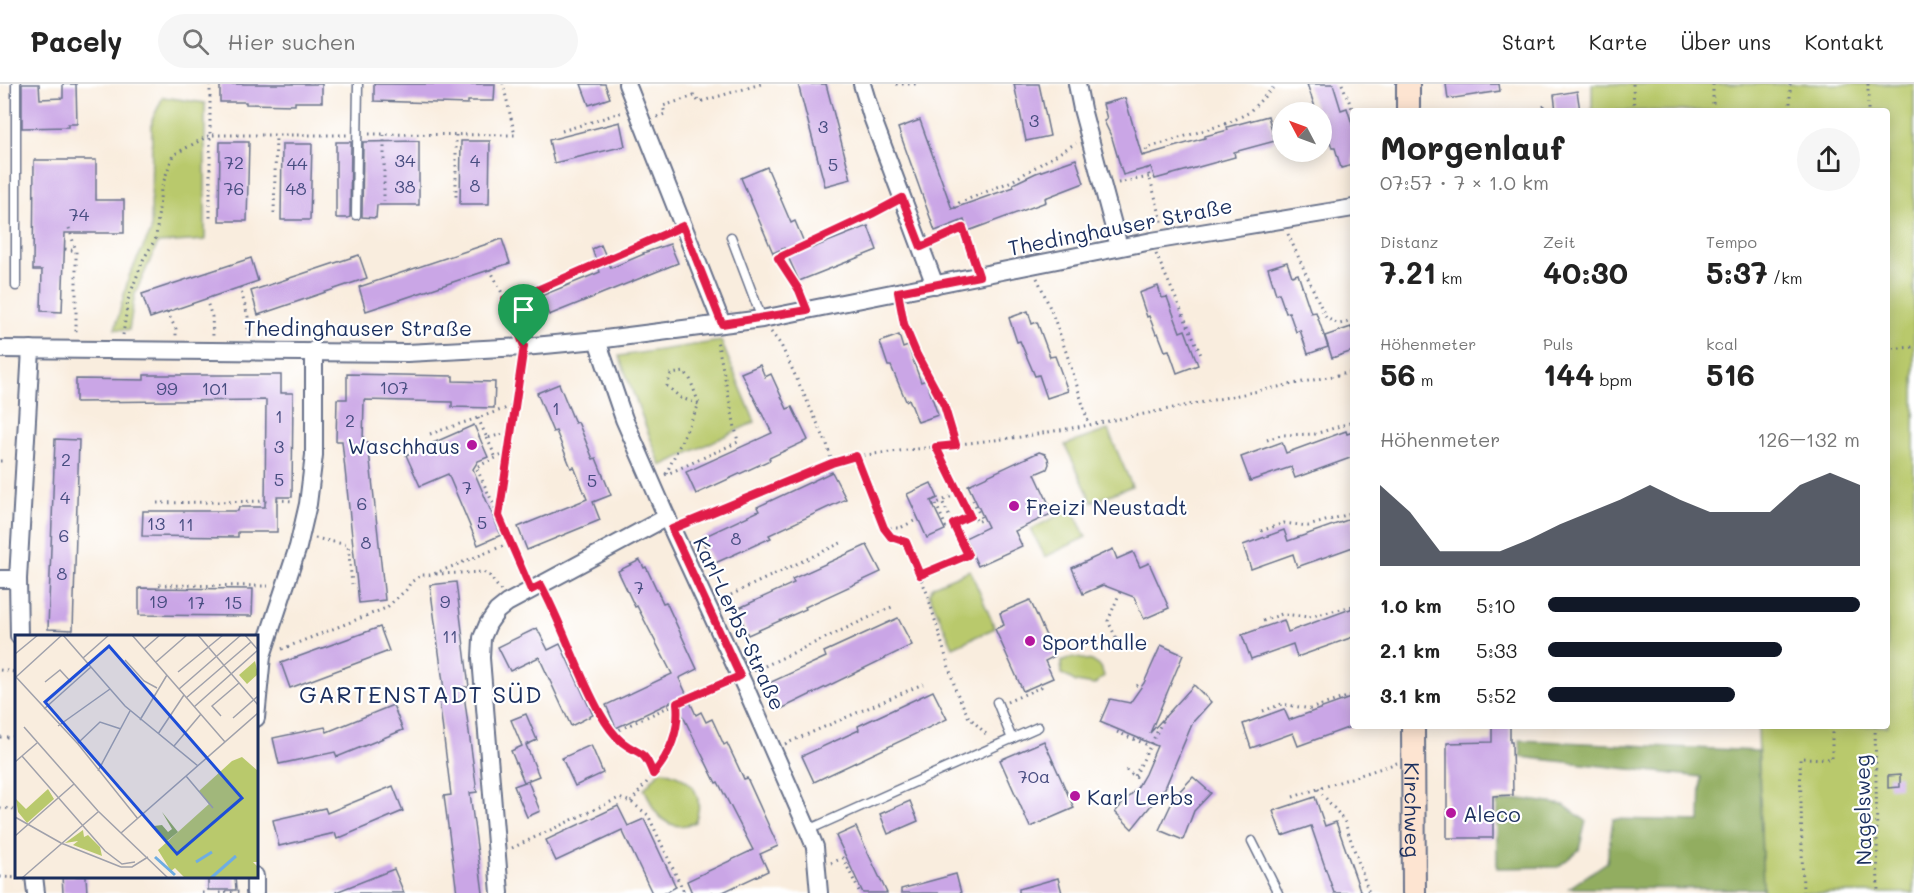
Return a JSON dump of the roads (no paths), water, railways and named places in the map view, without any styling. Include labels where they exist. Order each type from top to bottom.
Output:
[{"type":"street","points":[[627,84],[683,226],[718,325]]},
{"type":"street","points":[[862,84],[872,117],[935,285]]},
{"type":"street","points":[[1077,84],[1119,247]]},
{"type":"street","points":[[1408,84],[1408,108]]},
{"type":"street","name":"Thedinghauser Straße","points":[[0,349],[407,352],[597,340],[762,319],[1119,247],[1350,208]]},
{"type":"street","name":"Karl-Lerbs-Straße","points":[[597,340],[624,419],[658,478],[669,523],[740,676],[815,847],[819,893]]},
{"type":"street","points":[[19,635],[18,579],[31,349]]},
{"type":"street","points":[[258,697],[262,656],[302,534],[313,473],[314,350]]},
{"type":"street","points":[[500,893],[482,679],[482,638],[488,624],[497,611],[507,603],[669,523]]},
{"type":"street","points":[[0,579],[18,579]]},
{"type":"street","name":"Kirchweg","points":[[1413,729],[1414,893]]},
{"type":"street","points":[[34,878],[36,893]]},
{"type":"lane","points":[[16,84],[16,286]]},
{"type":"lane","points":[[356,215],[358,84]]},
{"type":"lane","points":[[731,237],[762,319]]},
{"type":"lane","points":[[998,704],[1012,739]]},
{"type":"lane","points":[[808,830],[1038,727]]},
{"type":"lane","points":[[1251,841],[1278,893]]},
{"type":"place","name":"Waschhaus","points":[[472,445]]},
{"type":"place","name":"Freizi Neustadt","points":[[1014,506]]},
{"type":"place","name":"Sporthalle","points":[[1030,641]]},
{"type":"place","name":"Karl Lerbs","points":[[1075,796]]},
{"type":"place","name":"Aleco","points":[[1451,813]]},
{"type":"district","name":"GARTENSTADT SÜD","points":[[421,693]]}]
